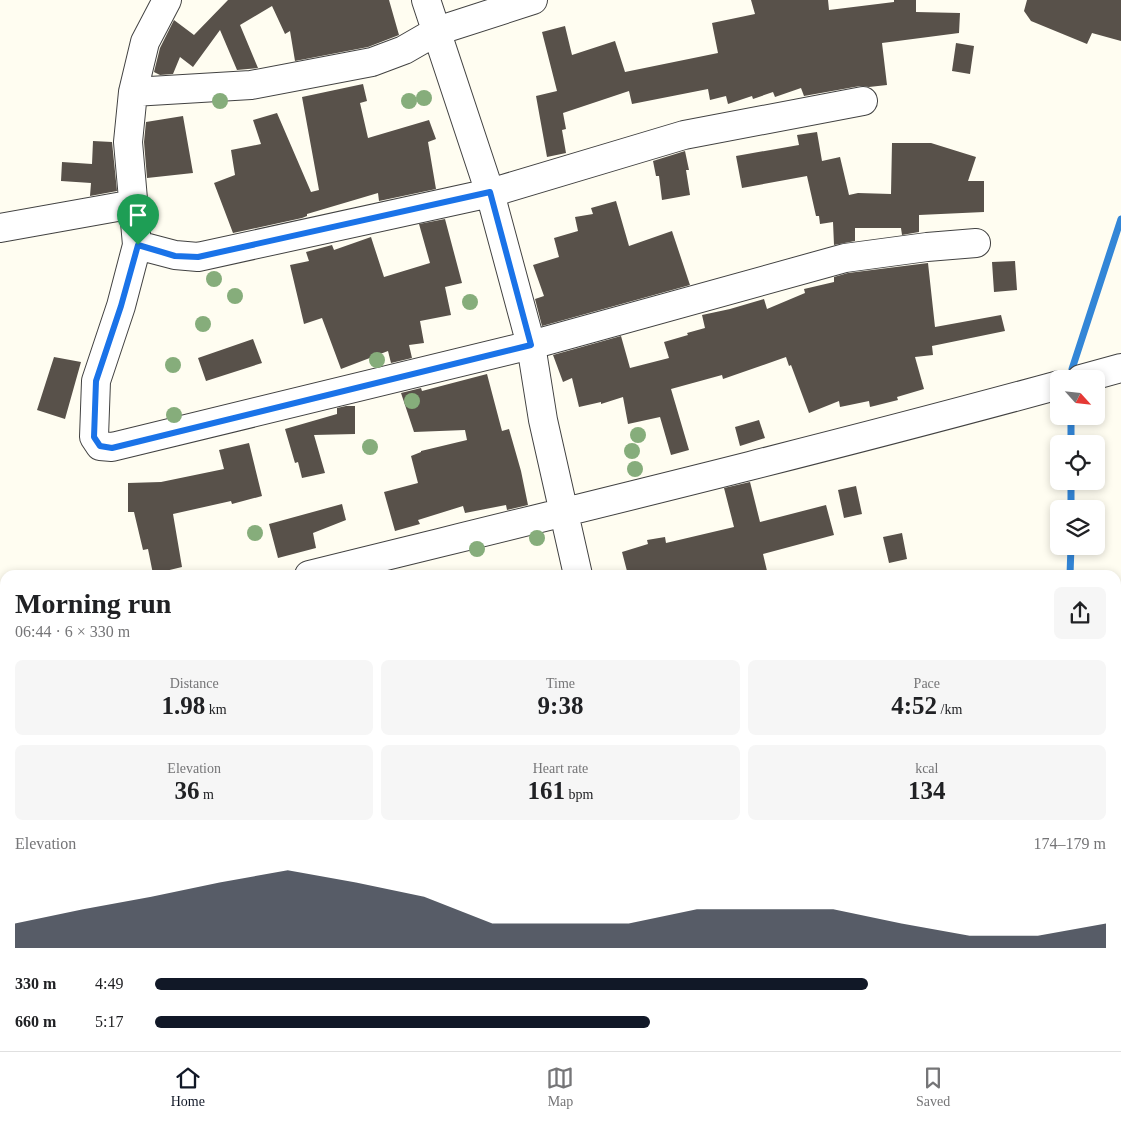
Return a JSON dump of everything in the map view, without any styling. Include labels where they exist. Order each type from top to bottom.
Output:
[{"type":"street","points":[[167,0],[145,42],[133,92],[128,142],[138,245],[121,306],[96,381],[94,437],[100,446],[112,448],[531,345],[845,258],[927,247],[976,244]]},
{"type":"street","points":[[426,0],[490,192],[531,345],[543,420],[577,570]]},
{"type":"street","points":[[133,92],[251,85],[372,62],[404,50],[437,31],[533,0]]},
{"type":"street","points":[[138,245],[175,256],[198,257],[490,192],[684,135],[862,101]]},
{"type":"street","points":[[0,228],[134,204]]},
{"type":"street","points":[[1105,372],[1121,368]]},
{"type":"street","points":[[329,570],[920,423],[1050,387]]},
{"type":"building","points":[[228,0],[389,0],[399,35],[368,47],[295,61],[290,31],[285,34],[272,6],[240,25],[258,68],[237,70],[220,30],[193,67],[180,57],[173,74],[160,75],[154,72],[160,48],[174,20],[194,35]]},
{"type":"building","points":[[751,0],[828,0],[829,10],[894,2],[894,0],[916,0],[916,12],[960,13],[959,33],[882,43],[887,85],[860,86],[804,96],[801,88],[775,97],[773,92],[753,99],[752,96],[728,104],[726,96],[710,100],[708,89],[632,104],[629,91],[563,113],[566,129],[562,130],[566,153],[547,157],[536,96],[557,91],[542,32],[565,26],[572,55],[615,41],[625,72],[718,53],[712,23],[755,14]]},
{"type":"building","points":[[1027,0],[1121,0],[1121,41],[1092,33],[1087,44],[1031,21],[1024,11]]},
{"type":"building","points":[[956,43],[974,46],[970,74],[952,71]]},
{"type":"building","points":[[363,84],[367,101],[360,103],[368,138],[429,120],[436,139],[428,142],[436,189],[379,201],[378,193],[307,214],[307,216],[302,218],[233,233],[214,183],[235,175],[231,150],[261,144],[253,120],[277,113],[311,192],[319,190],[302,97]]},
{"type":"building","points":[[183,116],[193,173],[147,178],[144,142],[146,122]]},
{"type":"building","points":[[817,132],[822,161],[840,157],[849,195],[858,193],[891,194],[892,143],[931,143],[976,157],[968,181],[984,181],[984,212],[919,215],[919,232],[902,235],[901,228],[855,228],[855,241],[834,245],[833,222],[820,224],[819,216],[816,216],[807,176],[742,188],[736,156],[799,145],[797,135]]},
{"type":"building","points":[[93,141],[112,142],[117,191],[90,196],[91,183],[61,181],[62,162],[92,164]]},
{"type":"building","points":[[685,151],[689,170],[686,170],[690,195],[662,200],[659,176],[656,176],[653,161]]},
{"type":"building","points":[[616,201],[629,246],[672,231],[690,285],[542,326],[535,299],[544,296],[533,265],[559,257],[554,238],[578,231],[575,217],[593,214],[591,208]]},
{"type":"building","points":[[445,219],[462,283],[445,287],[451,315],[420,321],[424,343],[409,345],[412,358],[391,363],[388,351],[341,369],[322,318],[304,324],[290,265],[309,261],[306,252],[332,245],[334,250],[371,237],[384,277],[430,263],[419,224]]},
{"type":"building","points":[[1015,261],[1017,290],[994,292],[992,262]]},
{"type":"building","points":[[928,263],[935,327],[1001,315],[1005,331],[932,346],[933,355],[915,357],[924,389],[897,397],[898,400],[870,407],[869,401],[840,407],[839,401],[809,413],[791,365],[789,366],[786,357],[723,379],[722,375],[671,389],[689,450],[671,455],[660,417],[628,424],[623,397],[601,404],[601,402],[579,407],[572,378],[563,382],[553,355],[621,336],[630,368],[669,358],[664,342],[705,328],[702,315],[764,299],[767,309],[805,293],[804,289],[834,282],[834,277],[848,273]]},
{"type":"building","points":[[253,339],[262,363],[206,381],[198,358]]},
{"type":"building","points":[[54,357],[81,362],[65,419],[37,410]]},
{"type":"building","points":[[487,374],[502,431],[509,429],[528,505],[507,510],[506,505],[465,513],[463,506],[418,520],[420,524],[395,531],[384,492],[418,483],[411,456],[421,451],[467,440],[465,430],[414,432],[401,393],[421,388],[422,391]]},
{"type":"building","points":[[355,406],[355,434],[314,435],[325,473],[302,478],[298,462],[295,463],[285,429],[337,414],[337,408]]},
{"type":"building","points":[[759,420],[765,438],[740,446],[735,427]]},
{"type":"building","points":[[249,443],[262,496],[232,504],[231,501],[173,514],[182,567],[170,570],[152,570],[148,549],[143,550],[134,512],[128,512],[128,483],[161,482],[224,469],[219,450]]},
{"type":"building","points":[[750,482],[760,522],[826,505],[834,535],[763,554],[767,570],[627,570],[622,552],[648,544],[647,540],[665,537],[666,543],[734,527],[724,488]]},
{"type":"building","points":[[856,486],[862,514],[844,518],[838,490]]},
{"type":"building","points":[[342,504],[346,520],[313,533],[316,548],[278,558],[269,524]]},
{"type":"building","points":[[902,533],[907,559],[889,563],[883,537]]},
{"type":"waterway","points":[[1072,370],[1121,219]]},
{"type":"waterway","points":[[1071,425],[1071,435]]},
{"type":"waterway","points":[[1071,490],[1071,500]]},
{"type":"waterway","points":[[1070,570],[1071,555]]},
{"type":"route","points":[[490,192],[531,345],[112,448],[100,446],[94,437],[96,381],[121,306],[138,245],[175,256],[198,257],[490,192]]}]
